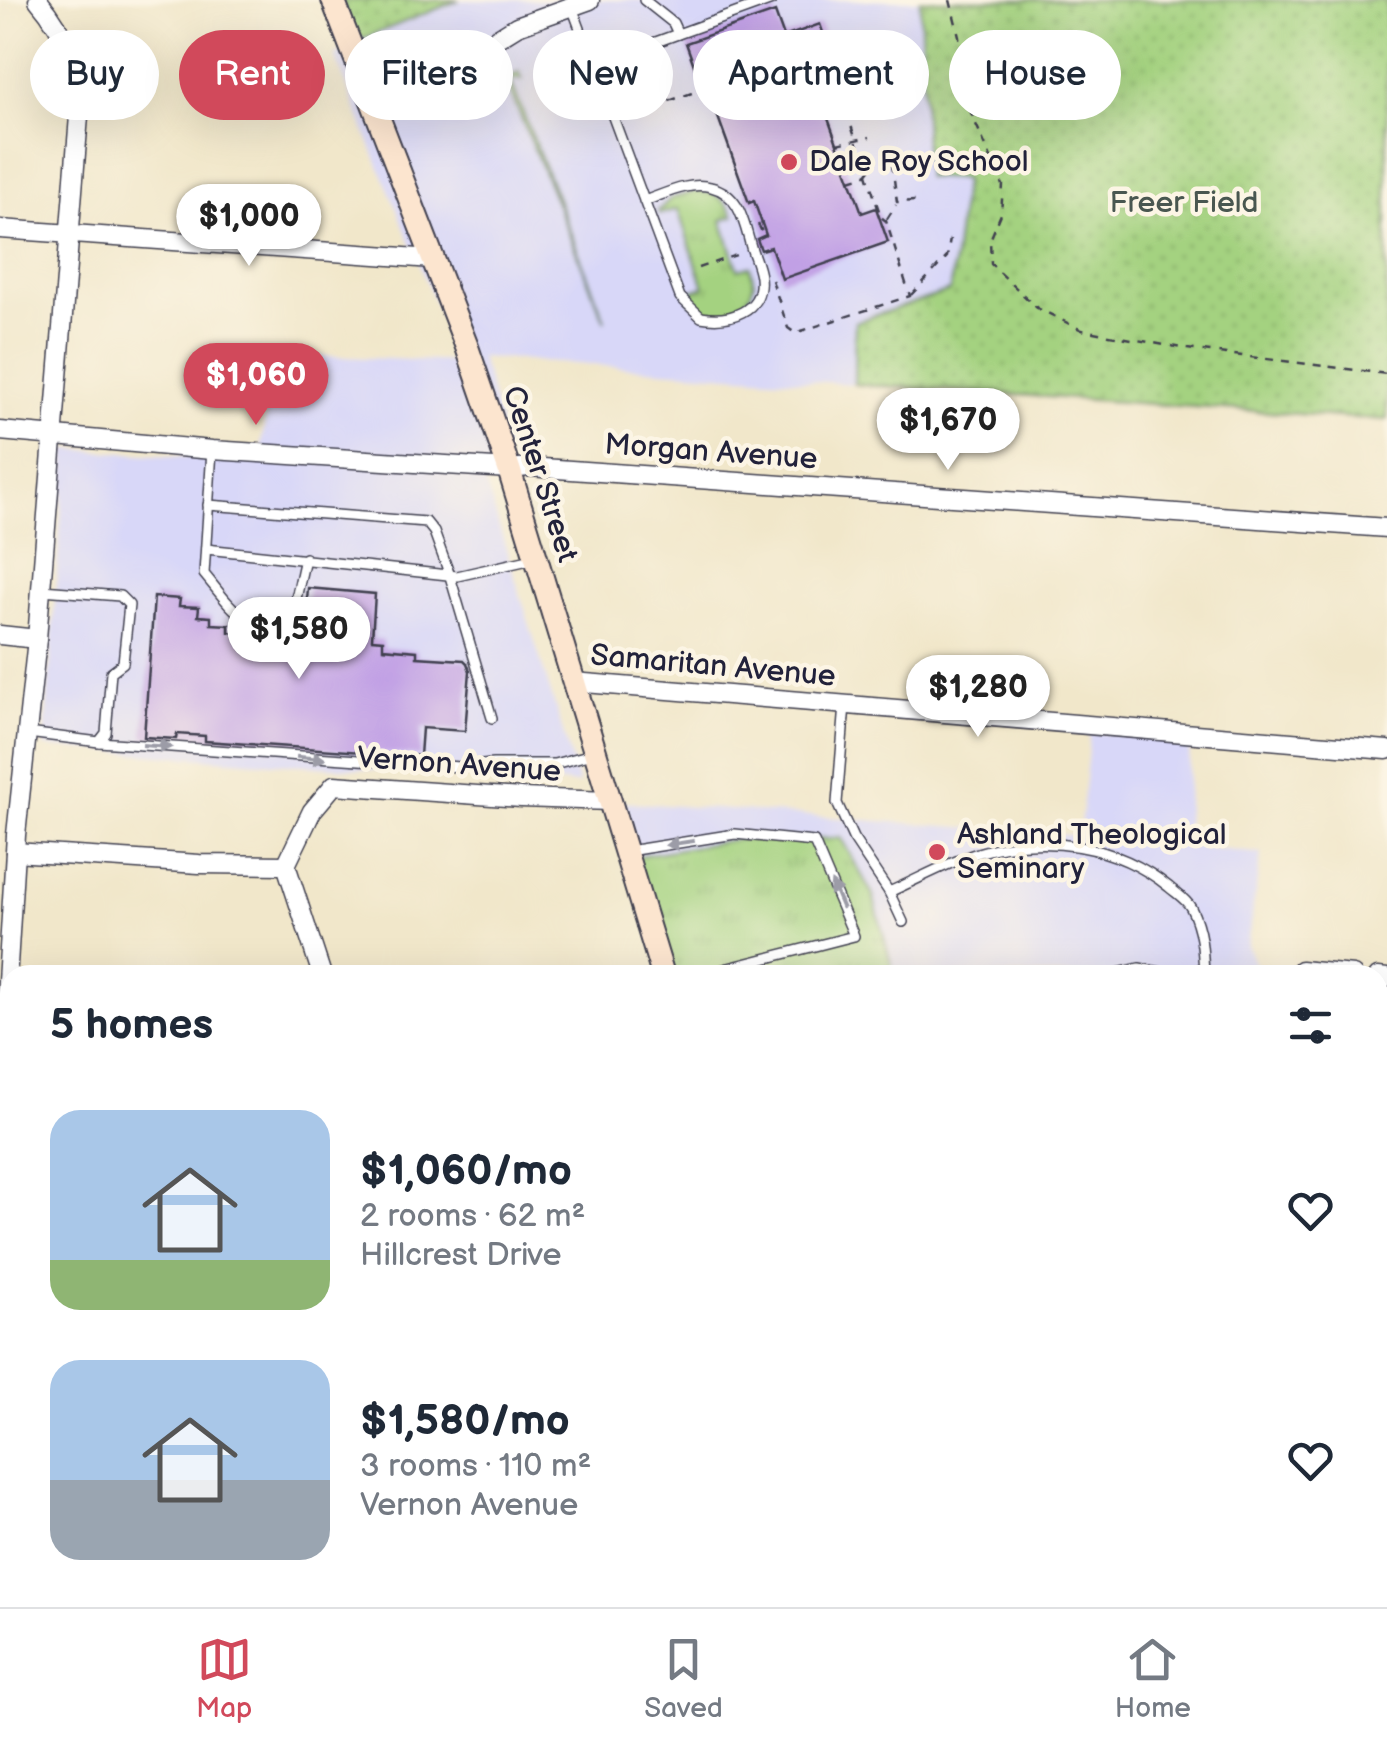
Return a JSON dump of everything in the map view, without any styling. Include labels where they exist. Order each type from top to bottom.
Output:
[{"type":"main road","name":"Center Street","points":[[333,0],[345,32]]},
{"type":"main road","name":"Center Street","points":[[379,120],[468,347],[509,469],[660,965]]},
{"type":"street","points":[[8,965],[10,840],[28,732],[42,590],[78,99],[64,35],[38,0]]},
{"type":"street","points":[[511,30],[590,0]]},
{"type":"street","points":[[0,229],[433,259]]},
{"type":"street","name":"Morgan Avenue","points":[[0,431],[212,450],[509,469],[548,468],[1387,528]]},
{"type":"street","points":[[0,636],[37,639]]},
{"type":"street","name":"Samaritan Avenue","points":[[573,682],[1387,750]]},
{"type":"street","name":"Vernon Avenue","points":[[286,865],[312,811],[334,784],[610,801]]},
{"type":"street","points":[[10,840],[198,864],[286,865],[319,965]]},
{"type":"lane","points":[[644,0],[673,23],[678,34]]},
{"type":"lane","points":[[673,36],[772,0]]},
{"type":"lane","points":[[572,7],[581,30]]},
{"type":"lane","points":[[615,120],[644,200],[680,297],[701,317],[731,318],[753,302],[760,288],[756,246],[739,208],[718,188],[692,186],[644,200]]},
{"type":"lane","points":[[212,450],[204,574],[242,618],[257,626],[292,622],[305,558]]},
{"type":"lane","points":[[208,505],[426,522],[434,532],[448,573],[492,718]]},
{"type":"lane","points":[[206,549],[466,575],[536,558]]},
{"type":"lane","points":[[42,590],[120,596],[129,605],[124,663],[111,672],[106,733],[99,742]]},
{"type":"lane","points":[[845,704],[837,803],[853,838],[890,892],[903,922]]},
{"type":"lane","points":[[28,732],[99,742],[460,767],[554,764],[595,754]]},
{"type":"lane","points":[[625,851],[735,834],[814,842],[854,936],[740,965]]},
{"type":"lane","points":[[890,892],[978,852],[1020,844],[1062,843],[1101,850],[1152,873],[1189,904],[1202,938],[1204,965]]},
{"type":"path","points":[[950,0],[959,36],[964,97],[1003,185],[1001,214],[990,240],[991,264],[1030,301],[1067,324],[1105,335],[1300,365],[1387,374]]},
{"type":"path","points":[[849,120],[910,296]]},
{"type":"path","points":[[837,144],[870,137]]},
{"type":"path","points":[[886,221],[897,202],[892,164]]},
{"type":"path","points":[[850,180],[866,174],[873,166]]},
{"type":"path","points":[[897,202],[915,201]]},
{"type":"path","points":[[698,268],[756,246],[753,224],[760,226],[764,236]]},
{"type":"path","points":[[771,276],[788,328],[795,333],[910,296],[948,256],[950,238]]},
{"type":"shaded area","points":[[459,0],[920,0],[921,30],[693,30],[693,120],[924,120],[926,176],[965,178],[950,292],[855,322],[854,384],[480,357],[509,448],[484,478],[579,784],[44,747],[66,449],[259,462],[274,354],[459,362],[360,120],[513,120],[513,30],[384,30]]},
{"type":"shaded area","points":[[345,48],[345,82],[334,55]]},
{"type":"shaded area","name":"Ashland Theological Seminary","points":[[1090,732],[1190,741],[1185,845],[1261,854],[1247,945],[1255,965],[660,965],[610,801],[1079,836]]},
{"type":"green space","points":[[340,0],[459,0],[384,30],[352,30]]},
{"type":"green space","name":"Freer Field","points":[[920,0],[1387,0],[1387,420],[854,384],[855,322],[950,291],[964,179],[926,177],[924,120],[929,120],[929,30],[921,30]]},
{"type":"green space","points":[[513,87],[605,321],[513,98]]},
{"type":"green space","points":[[698,191],[720,198],[731,210],[734,216],[722,220],[738,269],[750,266],[754,283],[743,302],[726,311],[708,311],[693,302],[687,293],[704,287],[678,209],[660,214],[658,211],[671,198]]},
{"type":"green space","points":[[841,838],[873,895],[891,965],[665,965],[631,857],[737,839]]},
{"type":"building","points":[[775,12],[781,30],[723,30]]},
{"type":"building","points":[[693,41],[693,62],[686,43]]},
{"type":"building","points":[[719,120],[829,120],[862,213],[876,208],[888,242],[782,279],[771,247],[761,250],[757,239],[766,235],[754,201],[749,203]]},
{"type":"building","points":[[308,588],[375,594],[372,639],[383,640],[383,648],[417,651],[417,657],[464,660],[470,671],[465,731],[422,728],[420,756],[205,741],[205,736],[177,734],[176,739],[144,737],[154,597],[180,599],[179,606],[199,607],[198,616],[211,617],[211,624],[229,625],[229,632],[310,639],[312,613],[306,613]]},
{"type":"place","name":"Dale Roy School","points":[[789,162]]},
{"type":"place","name":"Ashland Theological Seminary","points":[[937,852]]}]
